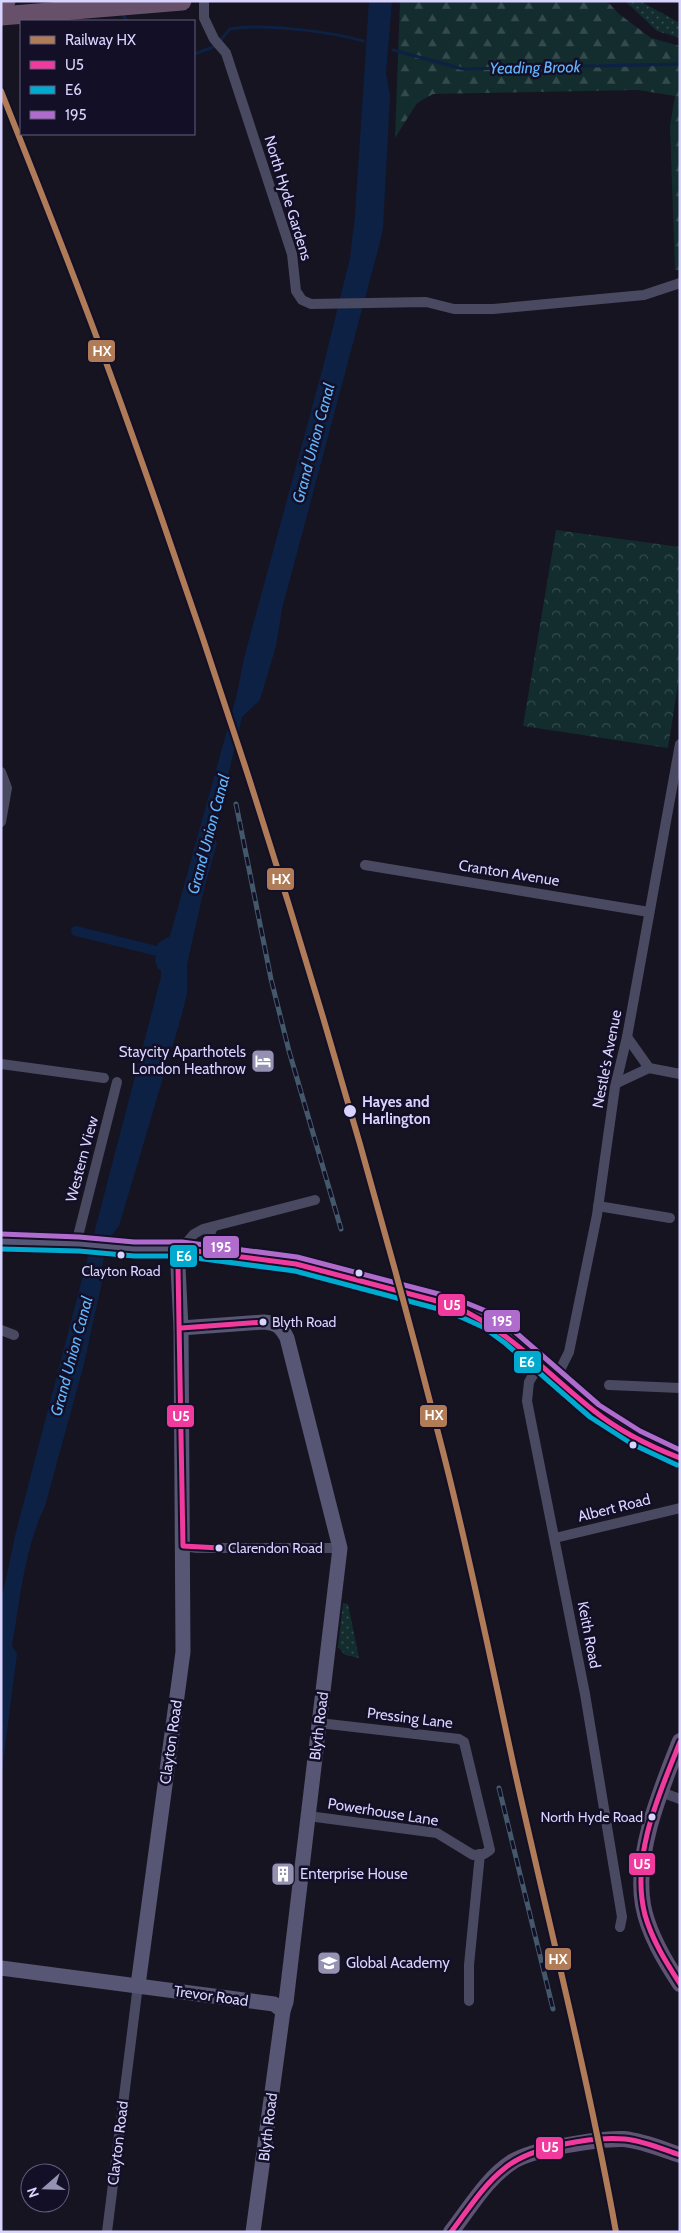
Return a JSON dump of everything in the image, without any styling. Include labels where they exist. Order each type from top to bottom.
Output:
[{"type":"highway","points":[[1,2],[6,1]]},
{"type":"highway","points":[[1,16],[182,1]]},
{"type":"main road","points":[[680,1741],[661,1792],[643,1859],[643,1902],[652,1934],[680,1984]]},
{"type":"main road","points":[[452,2232],[488,2184],[513,2161],[534,2153],[610,2140],[641,2142],[680,2155]]},
{"type":"street","name":"North Hyde Gardens","points":[[204,1],[204,18],[214,39],[226,53],[292,254],[296,291],[302,300],[311,304],[426,302],[454,309],[493,309],[644,294],[680,283]]},
{"type":"street","name":"Nestle's Avenue","points":[[556,1378],[570,1352],[598,1206],[615,1087],[618,1083],[649,912],[678,768],[680,744]]},
{"type":"street","points":[[1,772],[7,788],[1,822]]},
{"type":"street","name":"Cranton Avenue","points":[[365,865],[649,912]]},
{"type":"street","points":[[627,1037],[649,1068]]},
{"type":"street","points":[[1,1064],[104,1078]]},
{"type":"street","points":[[618,1083],[649,1068],[680,1074]]},
{"type":"street","name":"Western View","points":[[81,1245],[117,1082]]},
{"type":"street","points":[[181,1249],[194,1234],[213,1227],[314,1200]]},
{"type":"street","points":[[598,1206],[670,1218]]},
{"type":"street","points":[[213,1227],[206,1243],[215,1253]]},
{"type":"street","points":[[1,1241],[111,1248],[181,1249],[215,1253],[303,1266],[443,1302],[469,1311],[495,1326],[608,1421],[665,1453],[680,1458]]},
{"type":"street","name":"Clayton Road","points":[[106,2232],[183,1652],[181,1328],[178,1268],[181,1249]]},
{"type":"street","name":"Blyth Road","points":[[181,1328],[185,1326],[264,1322],[275,1323],[282,1328],[287,1338],[340,1548],[287,1996],[253,2232]]},
{"type":"street","points":[[1,1330],[14,1335]]},
{"type":"street","name":"Keith Road","points":[[540,1363],[529,1382],[527,1401],[556,1538],[624,1920]]},
{"type":"street","points":[[609,1385],[680,1388]]},
{"type":"street","name":"Albert Road","points":[[556,1538],[680,1508]]},
{"type":"street","points":[[183,1546],[197,1548],[340,1548]]},
{"type":"street","name":"Pressing Lane","points":[[319,1724],[459,1739],[464,1742],[490,1850],[480,1854]]},
{"type":"street","points":[[661,1792],[680,1798]]},
{"type":"street","name":"Powerhouse Lane","points":[[308,1816],[437,1833],[473,1855],[480,1854]]},
{"type":"street","points":[[468,2001],[469,1965],[480,1854]]},
{"type":"street","name":"Trevor Road","points":[[1,1968],[274,2004],[284,2011]]},
{"type":"green space","points":[[400,1],[607,1],[619,14],[651,38],[680,46],[680,270],[675,270],[670,126],[675,96],[638,90],[433,94],[417,103],[395,138]]},
{"type":"green space","points":[[625,1],[640,1],[680,23],[680,38],[657,31]]},
{"type":"green space","points":[[556,530],[680,547],[680,672],[668,748],[523,726]]},
{"type":"green space","points":[[343,1603],[348,1604],[359,1658],[345,1655],[338,1647]]},
{"type":"water","name":"Grand Union Canal","points":[[369,1],[392,1],[386,73],[390,96],[383,228],[282,609],[276,646],[260,700],[242,717],[214,834],[217,844],[205,885],[187,964],[187,994],[182,1014],[119,1226],[106,1248],[100,1274],[103,1277],[84,1364],[45,1506],[27,1557],[12,1646],[17,1654],[1,1778],[1,1602],[15,1536],[161,977],[161,970],[158,969],[155,960],[158,943],[170,936],[236,698],[244,658],[323,367],[350,258],[355,215]]},
{"type":"waterway","name":"Yeading Brook","points":[[121,12],[126,20]]},
{"type":"waterway","name":"Yeading Brook","points":[[220,41],[230,29],[243,27],[316,32],[363,41]]},
{"type":"waterway","name":"Yeading Brook","points":[[195,54],[216,46]]},
{"type":"waterway","name":"Yeading Brook","points":[[393,50],[463,69],[680,64]]},
{"type":"waterway","points":[[76,931],[169,954]]},
{"type":"railway","points":[[236,804],[271,979],[289,1051],[341,1229]]},
{"type":"railway","points":[[499,1788],[553,2009]]},
{"type":"rail line","name":"HX","points":[[1,91],[129,426],[216,678],[297,931],[372,1187],[461,1525],[581,2059],[616,2232]]},
{"type":"transit line","name":"195","points":[[1,1234],[79,1237],[134,1242],[182,1242],[297,1257],[454,1298],[491,1313],[599,1405],[640,1431],[680,1450]]},
{"type":"transit line","name":"E6","points":[[1,1249],[79,1251],[134,1256],[181,1256],[295,1271],[450,1312],[483,1327],[505,1343],[590,1417],[632,1444],[677,1465]]},
{"type":"transit line","name":"U5","points":[[181,1249],[296,1264],[452,1305],[472,1315],[509,1339],[575,1396],[613,1425],[646,1443],[680,1458]]},
{"type":"transit line","name":"U5","points":[[181,1249],[178,1267],[183,1546],[220,1548]]},
{"type":"transit line","name":"U5","points":[[181,1328],[264,1322]]},
{"type":"transit line","name":"U5","points":[[680,1742],[649,1827],[641,1871],[641,1893],[651,1933],[680,1984]]},
{"type":"transit line","name":"U5","points":[[451,2232],[476,2198],[497,2175],[505,2168],[530,2154],[579,2141],[625,2139],[646,2143],[680,2155]]},
{"type":"place","name":"Staycity Aparthotels London Heathrow","points":[[263,1061]]},
{"type":"place","name":"Hayes and Harlington","points":[[350,1111]]},
{"type":"place","name":"Clayton Road","points":[[121,1255]]},
{"type":"place","name":"Blyth Road","points":[[263,1322]]},
{"type":"place","name":"Clarendon Road","points":[[219,1548]]},
{"type":"place","name":"North Hyde Road","points":[[652,1817]]},
{"type":"place","name":"Enterprise House","points":[[283,1874]]},
{"type":"place","name":"Global Academy","points":[[329,1963]]}]
